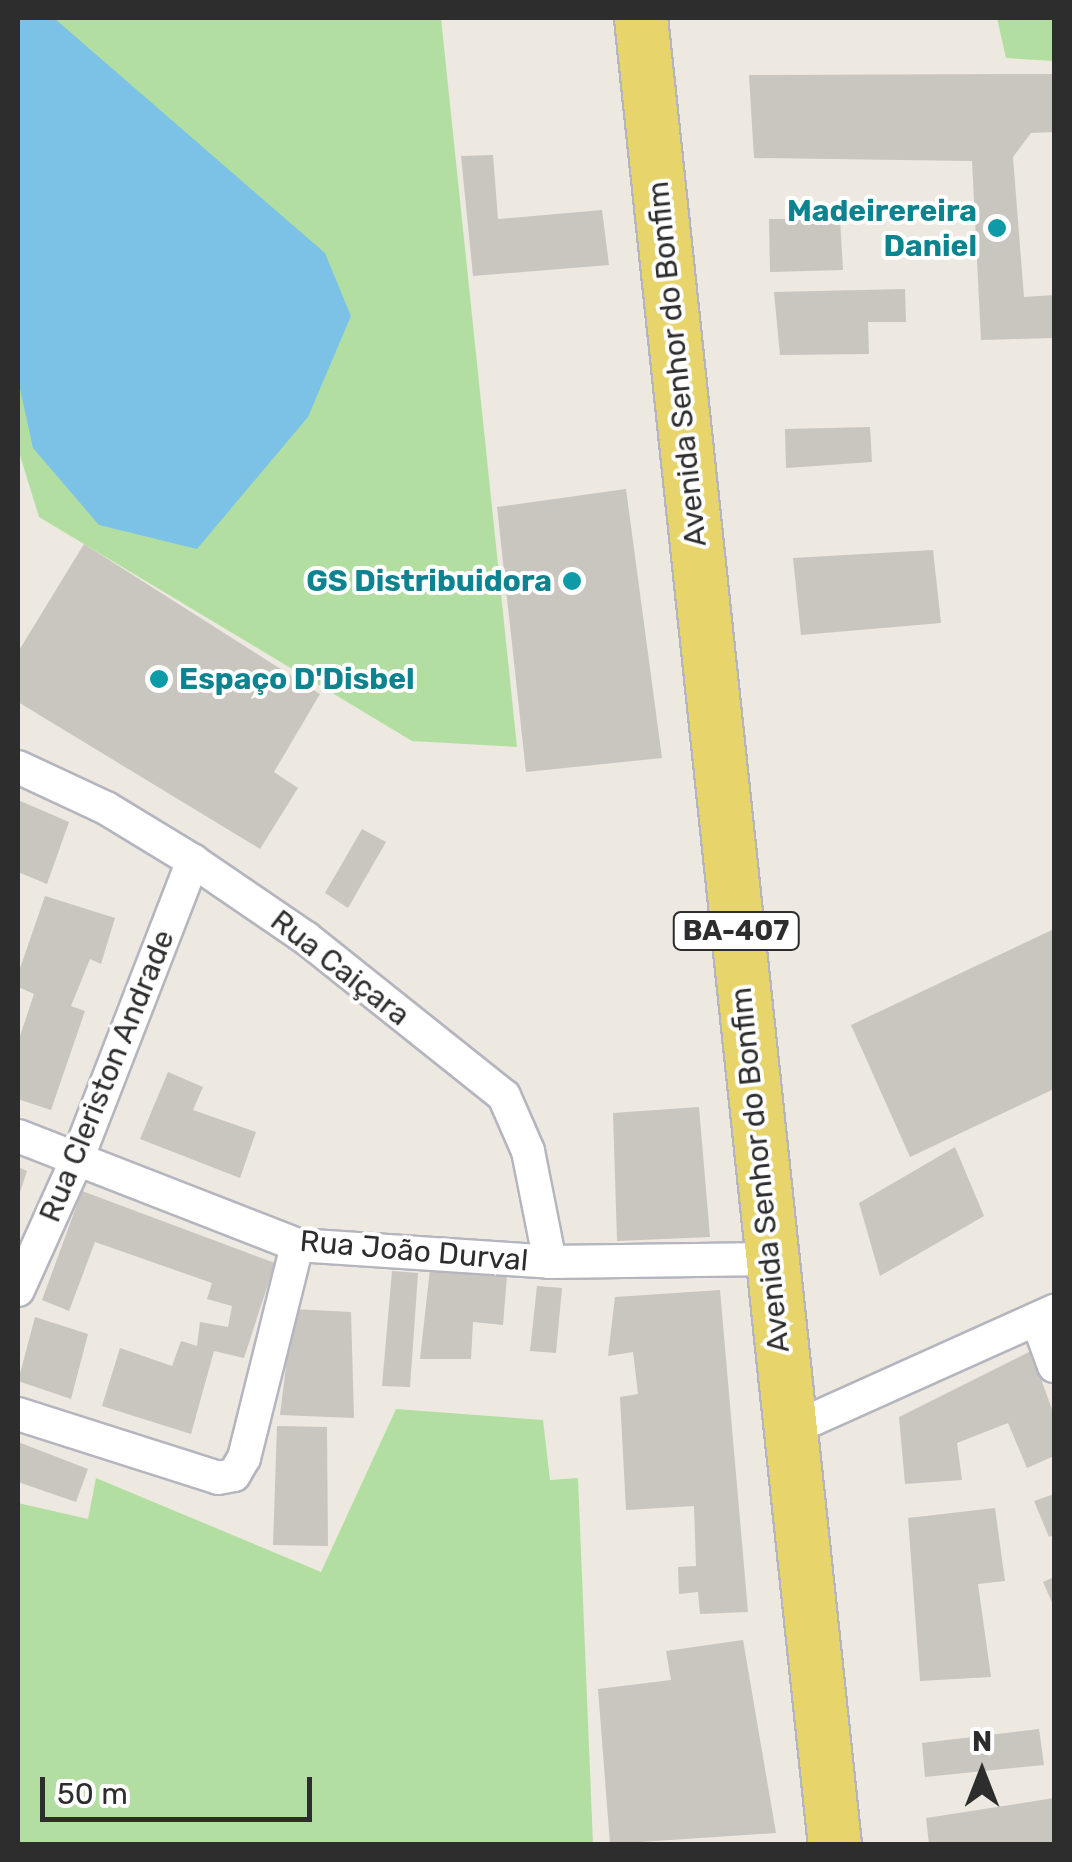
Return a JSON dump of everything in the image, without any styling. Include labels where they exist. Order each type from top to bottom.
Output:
[{"type":"main road","name":"Avenida Senhor do Bonfim","points":[[641,18],[787,1430],[835,1844]]},
{"type":"street","name":"Rua Caiçara","points":[[18,767],[106,808],[193,861],[306,938],[504,1096],[528,1151],[550,1262]]},
{"type":"street","name":"Rua Cleriston Andrade","points":[[18,1290],[78,1157],[193,861]]},
{"type":"street","name":"Rua João Durval","points":[[18,1136],[297,1245],[550,1262],[770,1259]]},
{"type":"street","points":[[18,1414],[218,1478],[234,1475],[244,1458],[297,1245]]},
{"type":"street","points":[[787,1430],[1046,1315],[1054,1366]]},
{"type":"green space","points":[[18,18],[441,18],[517,747],[412,741],[39,517],[18,449]]},
{"type":"green space","points":[[997,18],[1054,18],[1054,61],[1006,58]]},
{"type":"green space","points":[[396,1409],[543,1420],[550,1480],[578,1478],[593,1844],[18,1844],[18,1503],[88,1519],[96,1478],[321,1572]]},
{"type":"water","points":[[18,18],[54,18],[325,253],[351,316],[308,417],[197,549],[99,525],[33,448],[18,380]]},
{"type":"building","name":"Madeirereira Daniel","points":[[1054,74],[1054,132],[1031,133],[1013,157],[1024,297],[1054,295],[1054,338],[981,340],[972,161],[754,158],[749,75]]},
{"type":"building","points":[[493,155],[498,219],[602,210],[609,265],[473,276],[461,156]]},
{"type":"building","points":[[769,219],[840,219],[843,270],[770,272]]},
{"type":"building","points":[[905,289],[906,322],[868,322],[869,354],[780,355],[774,292]]},
{"type":"building","points":[[870,427],[872,462],[786,468],[785,429]]},
{"type":"building","points":[[626,489],[662,758],[526,772],[497,507]]},
{"type":"building","name":"Espaço D'Disbel","points":[[84,544],[320,694],[274,772],[298,788],[260,849],[18,702],[18,652]]},
{"type":"building","points":[[933,550],[941,623],[801,635],[793,558]]},
{"type":"building","points":[[18,800],[69,822],[47,884],[18,872]]},
{"type":"building","points":[[362,829],[386,842],[348,908],[325,893]]},
{"type":"building","points":[[45,896],[115,918],[101,964],[90,959],[71,1006],[85,1011],[51,1110],[18,1099],[18,1042],[34,994],[18,987],[18,974]]},
{"type":"building","points":[[1054,929],[1054,1089],[910,1157],[851,1025]]},
{"type":"building","points":[[168,1072],[203,1087],[193,1110],[256,1132],[240,1178],[140,1139]]},
{"type":"building","points":[[699,1107],[710,1237],[617,1241],[613,1113]]},
{"type":"building","points":[[955,1147],[984,1216],[880,1276],[859,1203]]},
{"type":"building","points":[[18,1167],[27,1171],[18,1198]]},
{"type":"building","points":[[82,1191],[275,1263],[244,1358],[214,1351],[191,1434],[102,1406],[120,1348],[172,1366],[181,1341],[197,1346],[200,1322],[228,1327],[232,1306],[207,1299],[212,1283],[95,1242],[69,1311],[42,1300]]},
{"type":"building","points":[[430,1269],[507,1276],[503,1325],[473,1322],[471,1359],[420,1359]]},
{"type":"building","points":[[392,1271],[418,1273],[410,1387],[382,1386]]},
{"type":"building","points":[[537,1286],[562,1288],[556,1353],[530,1351]]},
{"type":"building","points":[[720,1290],[748,1612],[700,1614],[698,1592],[679,1594],[678,1567],[696,1566],[694,1506],[626,1510],[620,1397],[638,1394],[633,1352],[608,1356],[615,1297]]},
{"type":"building","points":[[293,1309],[351,1312],[354,1418],[280,1415]]},
{"type":"building","points":[[35,1317],[88,1334],[71,1399],[18,1381]]},
{"type":"building","points":[[1031,1351],[1054,1415],[1054,1456],[1027,1468],[1008,1423],[957,1443],[962,1480],[905,1484],[899,1417]]},
{"type":"building","points":[[277,1426],[327,1427],[328,1546],[273,1545]]},
{"type":"building","points":[[18,1442],[88,1469],[76,1502],[18,1482]]},
{"type":"building","points":[[1054,1494],[1054,1535],[1049,1537],[1034,1501]]},
{"type":"building","points":[[995,1508],[1005,1581],[978,1584],[991,1677],[920,1681],[908,1518]]},
{"type":"building","points":[[1054,1577],[1054,1607],[1043,1582]]},
{"type":"building","points":[[743,1640],[776,1833],[610,1844],[598,1689],[671,1680],[666,1651]]},
{"type":"building","points":[[1039,1729],[1044,1765],[925,1777],[922,1743]]},
{"type":"building","points":[[1054,1798],[1054,1844],[929,1844],[926,1818]]},
{"type":"place","name":"Madeirereira Daniel","points":[[997,228]]},
{"type":"place","name":"GS Distribuidora","points":[[572,581]]},
{"type":"place","name":"Espaço D'Disbel","points":[[159,679]]}]
